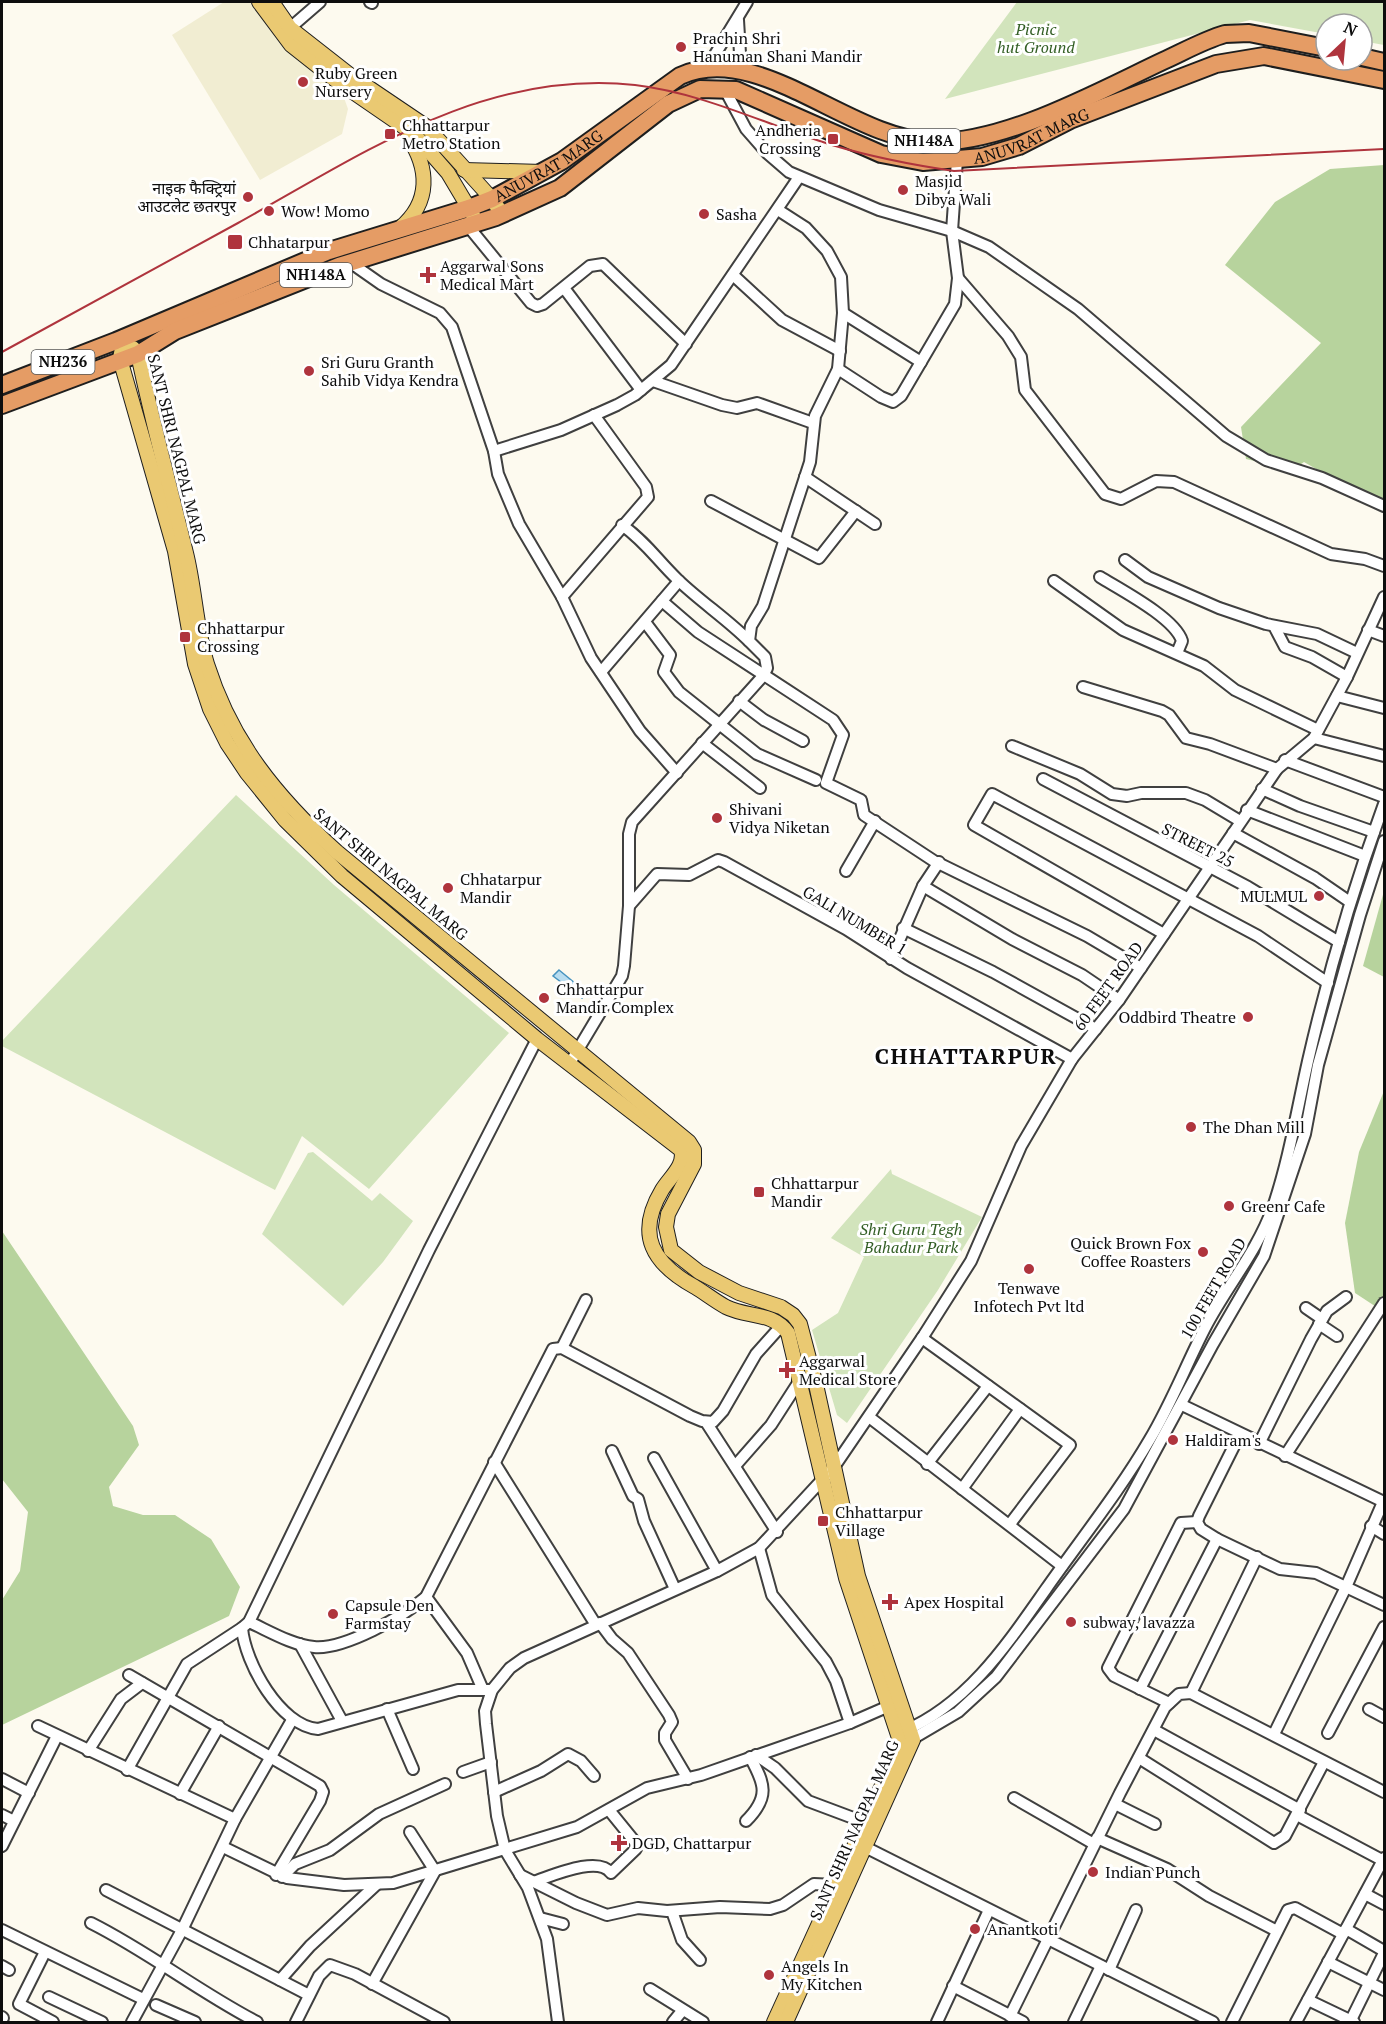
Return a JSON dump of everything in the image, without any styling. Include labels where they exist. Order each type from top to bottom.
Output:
[{"type":"highway","name":"ANUVRAT MARG","points":[[471,219],[492,199],[545,172],[680,76],[708,66],[741,70],[892,133],[917,140],[941,141],[989,134],[1064,107],[1225,34],[1249,33],[1314,46]]},
{"type":"highway","name":"ANUVRAT MARG","points":[[502,214],[560,188],[678,98],[699,89],[724,88],[747,94],[881,154],[923,162],[981,157],[1019,146],[1070,120],[1216,64],[1264,56],[1384,80]]},
{"type":"highway","name":"NH148A","points":[[124,337],[329,251],[400,228],[502,214]]},
{"type":"highway","name":"NH148A","points":[[2,405],[138,354],[176,331],[351,262],[471,219]]},
{"type":"highway","name":"NH236","points":[[2,385],[124,337]]},
{"type":"main road","points":[[259,2],[291,45],[414,134],[448,173],[471,219]]},
{"type":"main road","points":[[272,2],[290,28],[350,75],[427,127],[492,199],[502,214]]},
{"type":"main road","points":[[400,126],[421,159],[425,184],[417,209],[400,228]]},
{"type":"main road","points":[[465,170],[545,172]]},
{"type":"main road","name":"SANT SHRI NAGPAL MARG","points":[[124,337],[138,354],[187,556],[206,662],[235,732],[293,812],[382,899],[537,1039],[573,1057],[689,1142],[694,1150],[694,1164],[668,1214],[666,1227],[671,1250],[699,1272],[739,1293],[781,1307],[793,1315],[800,1324],[858,1576],[905,1736],[865,1847],[786,2022]]},
{"type":"main road","name":"SANT SHRI NAGPAL MARG","points":[[124,337],[120,359],[175,551],[195,664],[210,709],[227,743],[285,820],[342,876],[382,899],[681,1150],[681,1162],[662,1190],[652,1211],[651,1249],[659,1261],[680,1279],[726,1307],[772,1318],[788,1333],[846,1578],[889,1706],[905,1736]]},
{"type":"main road","name":"SANT SHRI NAGPAL MARG","points":[[774,2022],[905,1736]]},
{"type":"street","points":[[290,28],[320,2]]},
{"type":"street","points":[[708,66],[747,2]]},
{"type":"street","points":[[738,16],[741,70]]},
{"type":"street","points":[[724,88],[746,129],[781,166],[799,177],[879,210],[952,231],[989,247],[1078,309],[1226,436],[1266,460],[1322,478],[1384,506]]},
{"type":"street","points":[[838,369],[881,397],[893,402],[901,396],[951,314],[957,294],[958,278],[952,231],[957,160]]},
{"type":"street","points":[[494,452],[541,437],[594,415],[641,390],[671,365],[799,177]]},
{"type":"street","points":[[749,641],[751,626],[763,606],[810,462],[813,423],[838,369],[843,313],[841,277],[833,260],[816,237],[778,210]]},
{"type":"street","points":[[471,219],[531,303],[537,306],[543,304],[590,266],[603,264],[686,344]]},
{"type":"street","points":[[351,262],[381,284],[440,313],[452,327],[494,452],[498,474],[519,524],[562,597],[586,649],[640,731],[677,773]]},
{"type":"street","points":[[732,275],[782,320],[840,351]]},
{"type":"street","points":[[958,278],[1008,336],[1022,357],[1025,390],[1105,494],[1121,499],[1156,481],[1174,482],[1331,554],[1365,559],[1384,566]]},
{"type":"street","points":[[564,288],[641,390]]},
{"type":"street","points":[[843,313],[921,362]]},
{"type":"street","points":[[653,381],[722,405],[737,408],[758,403],[813,423]]},
{"type":"street","points":[[562,597],[594,564],[621,525],[644,503],[649,492],[594,415]]},
{"type":"street","points":[[805,477],[874,524]]},
{"type":"street","points":[[711,501],[819,558],[856,511]]},
{"type":"street","points":[[573,1057],[622,976],[627,956],[630,828],[635,817],[763,676],[767,668],[767,661],[736,627],[713,612],[679,581],[643,540],[621,525]]},
{"type":"street","points":[[1125,560],[1148,577],[1183,593],[1252,620],[1317,634],[1357,653]]},
{"type":"street","points":[[1100,577],[1154,611],[1174,628],[1182,641],[1177,653]]},
{"type":"street","points":[[601,672],[679,581]]},
{"type":"street","points":[[1053,581],[1123,630],[1204,666],[1241,693],[1316,734],[1384,756]]},
{"type":"street","name":"60 FEET ROAD","points":[[487,1690],[524,1658],[717,1571],[759,1548],[777,1532],[834,1467],[922,1338],[971,1261],[1021,1146],[1072,1059],[1119,1000],[1262,789],[1281,764],[1316,734],[1347,677],[1384,597]]},
{"type":"street","points":[[662,601],[698,632],[833,720],[843,735],[826,783],[861,800],[864,815],[939,862],[1087,936],[1141,968]]},
{"type":"street","points":[[645,622],[670,655],[670,661],[665,669],[666,676],[679,692],[757,754],[816,780]]},
{"type":"street","points":[[1274,626],[1285,647],[1312,657],[1347,677]]},
{"type":"street","points":[[1368,630],[1384,636]]},
{"type":"street","points":[[1083,687],[1162,711],[1169,715],[1186,738],[1281,764],[1384,797]]},
{"type":"street","points":[[1337,696],[1384,708]]},
{"type":"street","points":[[739,701],[764,720],[802,741]]},
{"type":"street","points":[[702,743],[760,788]]},
{"type":"street","points":[[1012,746],[1080,774],[1112,794],[1127,796],[1141,793],[1186,793],[1206,800],[1240,821]]},
{"type":"street","name":"STREET 25","points":[[1043,779],[1248,887],[1339,942]]},
{"type":"street","points":[[1262,789],[1374,832]]},
{"type":"street","points":[[1164,934],[974,825],[992,794],[1258,936],[1328,982]]},
{"type":"street","name":"100 FEET ROAD","points":[[905,1736],[958,1712],[996,1677],[1124,1509],[1213,1344],[1264,1256],[1305,1134],[1305,1107],[1328,982],[1350,902],[1384,804]]},
{"type":"street","points":[[1247,810],[1365,855]]},
{"type":"street","points":[[846,871],[875,821]]},
{"type":"street","points":[[1233,833],[1315,878],[1350,902]]},
{"type":"street","name":"100 FEET ROAD","points":[[905,1736],[973,1685],[1020,1628],[1062,1566],[1114,1498],[1152,1437],[1206,1326],[1254,1251],[1273,1207],[1305,1107],[1360,915],[1384,841]]},
{"type":"street","name":"GALI NUMBER 1","points":[[628,906],[657,874],[689,875],[718,860],[846,929],[891,959],[1072,1059]]},
{"type":"street","points":[[891,959],[923,886],[939,862]]},
{"type":"street","points":[[923,886],[1012,939],[1082,975],[1119,1000]]},
{"type":"street","points":[[903,928],[993,972],[1096,1029]]},
{"type":"street","points":[[487,1690],[458,1690],[318,1729],[292,1720],[282,1712],[262,1681],[246,1647],[245,1625],[429,1250],[537,1039]]},
{"type":"street","points":[[1259,1444],[1327,1311],[1346,1297]]},
{"type":"street","points":[[562,1348],[586,1300]]},
{"type":"street","points":[[1286,1456],[1384,1303]]},
{"type":"street","points":[[1306,1308],[1337,1336]]},
{"type":"street","points":[[706,1422],[717,1419],[756,1354],[782,1325]]},
{"type":"street","points":[[922,1338],[1070,1445],[1010,1524]]},
{"type":"street","points":[[245,1625],[300,1644],[315,1647],[326,1646],[358,1636],[402,1617],[426,1597],[439,1576],[494,1462],[553,1349],[562,1348],[706,1422],[777,1532]]},
{"type":"street","points":[[735,1466],[771,1425],[800,1380]]},
{"type":"street","points":[[927,1464],[988,1386]]},
{"type":"street","points":[[1182,1405],[1259,1444],[1384,1502],[1371,1526],[1346,1587],[1274,1734]]},
{"type":"street","points":[[962,1489],[1020,1409]]},
{"type":"street","points":[[869,1417],[1062,1566]]},
{"type":"street","points":[[1197,1522],[1240,1434]]},
{"type":"street","points":[[612,1451],[633,1496],[638,1499],[644,1521],[675,1588]]},
{"type":"street","points":[[654,1458],[717,1571]]},
{"type":"street","points":[[494,1462],[598,1624],[628,1653],[671,1719],[665,1740],[688,1779]]},
{"type":"street","points":[[1197,1522],[1201,1529],[1217,1539],[1290,1572],[1316,1573],[1384,1605]]},
{"type":"street","points":[[1169,1703],[1109,1672],[1109,1661],[1181,1523],[1197,1522]]},
{"type":"street","points":[[1371,1526],[1384,1534]]},
{"type":"street","points":[[1140,1689],[1217,1539]]},
{"type":"street","points":[[759,1548],[772,1595],[826,1662],[836,1680],[850,1723]]},
{"type":"street","points":[[1191,1693],[1257,1557]]},
{"type":"street","points":[[426,1597],[467,1653],[487,1690],[485,1712],[494,1792],[505,1850],[528,1888],[547,1939],[558,2022]]},
{"type":"street","points":[[127,1770],[192,1659],[245,1625]]},
{"type":"street","points":[[1329,1733],[1384,1627]]},
{"type":"street","points":[[300,1644],[342,1721]]},
{"type":"street","points":[[129,1675],[167,1699],[314,1780],[323,1792],[279,1876]]},
{"type":"street","points":[[88,1751],[116,1705],[142,1683]]},
{"type":"street","points":[[1010,2016],[1139,1758],[1169,1703],[1179,1694],[1191,1693],[1384,1792]]},
{"type":"street","points":[[223,1847],[279,1876],[321,1883],[393,1883],[482,1854],[505,1850],[577,1827],[646,1788],[688,1779],[850,1723],[889,1706]]},
{"type":"street","points":[[1369,1708],[1384,1717]]},
{"type":"street","points":[[387,1709],[413,1769]]},
{"type":"street","points":[[132,2022],[182,1930],[235,1819],[292,1720]]},
{"type":"street","points":[[38,1726],[235,1819]]},
{"type":"street","points":[[180,1794],[219,1726]]},
{"type":"street","points":[[1154,1730],[1384,1859],[1296,2022]]},
{"type":"street","points":[[2,1846],[57,1736]]},
{"type":"street","points":[[494,1792],[541,1771],[568,1754],[581,1761],[594,1776]]},
{"type":"street","points":[[746,1821],[756,1812],[764,1790],[753,1756]]},
{"type":"street","points":[[753,1756],[775,1768],[808,1801],[864,1822]]},
{"type":"street","points":[[1139,1758],[1269,1842],[1281,1841],[1299,1812],[1324,1761]]},
{"type":"street","points":[[463,1772],[491,1762]]},
{"type":"street","points":[[2,1779],[28,1793]]},
{"type":"street","points":[[279,1876],[295,1864],[330,1850],[379,1814],[446,1784]]},
{"type":"street","points":[[1014,1798],[1096,1841],[1169,1870],[1209,1896],[1277,1931]]},
{"type":"street","points":[[1115,1804],[1155,1824]]},
{"type":"street","points":[[533,1882],[595,1865],[605,1867],[611,1873],[636,1849],[635,1842],[609,1810]]},
{"type":"street","points":[[2,1815],[14,1821]]},
{"type":"street","points":[[410,1832],[435,1871]]},
{"type":"street","points":[[865,1847],[1213,2022]]},
{"type":"street","points":[[372,1984],[435,1871]]},
{"type":"street","points":[[519,1874],[602,1914],[614,1915],[638,1908],[672,1911],[720,1907],[770,1909],[789,1902],[814,1884],[835,1885]]},
{"type":"street","points":[[280,1980],[310,1946],[377,1884]]},
{"type":"street","points":[[106,1890],[309,1995]]},
{"type":"street","points":[[1365,1894],[1384,1904]]},
{"type":"street","points":[[1232,2022],[1288,1910],[1292,1908],[1384,1952],[1351,2022],[1308,2000]]},
{"type":"street","points":[[937,2022],[989,1910]]},
{"type":"street","points":[[1074,2022],[1136,1910]]},
{"type":"street","points":[[672,1911],[682,1940],[700,1960]]},
{"type":"street","points":[[540,1918],[563,1924]]},
{"type":"street","points":[[91,1923],[140,1949],[162,1966],[257,2022]]},
{"type":"street","points":[[2,1930],[143,1999]]},
{"type":"street","points":[[45,1952],[19,2004],[53,2022]]},
{"type":"street","points":[[1328,1962],[1384,1990]]},
{"type":"street","points":[[296,2022],[319,1976],[330,1965],[372,1984],[423,2018],[444,2022]]},
{"type":"street","points":[[953,1986],[1023,2022]]},
{"type":"street","points":[[650,1989],[703,2022]]},
{"type":"street","points":[[49,1997],[102,2022]]},
{"type":"street","points":[[156,2005],[181,2019],[195,2022]]},
{"type":"street","points":[[673,2022],[682,2011]]},
{"type":"shaded area","points":[[224,2],[254,2],[342,92],[348,109],[342,134],[260,180],[172,35]]},
{"type":"green space","name":"Picnic hut Ground","points":[[1017,2],[1384,2],[1384,45],[1374,43],[1374,12],[1314,12],[1314,32],[1250,20],[945,99]]},
{"type":"green space","points":[[1384,165],[1384,508],[1304,462],[1293,470],[1246,459],[1241,427],[1321,343],[1225,265],[1275,202],[1330,169]]},
{"type":"green space","points":[[236,795],[334,885],[509,1033],[369,1189],[302,1136],[275,1190],[2,1046],[2,1041]]},
{"type":"green space","points":[[1384,891],[1384,977],[1363,966]]},
{"type":"green space","points":[[1384,1091],[1384,1312],[1355,1293],[1345,1223],[1359,1152]]},
{"type":"green space","points":[[313,1152],[372,1201],[380,1193],[413,1221],[383,1262],[343,1306],[262,1234],[308,1153]]},
{"type":"green space","name":"Shri Guru Tegh Bahadur Park","points":[[891,1169],[892,1174],[982,1217],[938,1290],[847,1423],[837,1415],[812,1330],[838,1313],[864,1257],[831,1238]]},
{"type":"green space","points":[[2,1231],[133,1426],[139,1445],[109,1487],[113,1506],[143,1515],[175,1515],[211,1539],[240,1587],[229,1616],[2,1725],[2,1600],[20,1571],[28,1512],[2,1479]]},
{"type":"water","points":[[559,970],[587,993],[582,998],[553,976]]},
{"type":"railway","points":[[2,352],[379,144],[476,103],[527,90],[580,83],[635,85],[660,89],[710,102],[847,149],[954,171],[1384,149]]},
{"type":"place","name":"Prachin Shri Hanuman Shani Mandir","points":[[681,47]]},
{"type":"place","name":"Ruby Green Nursery","points":[[303,82]]},
{"type":"place","name":"Chhattarpur Metro Station","points":[[390,134]]},
{"type":"place","name":"Andheria Crossing","points":[[833,139]]},
{"type":"place","name":"Masjid Dibya Wali","points":[[903,190]]},
{"type":"place","name":"नाइक फैक्ट्रियां आउटलेट छतरपुर","points":[[248,197]]},
{"type":"place","name":"Wow! Momo","points":[[269,211]]},
{"type":"place","name":"Sasha","points":[[704,214]]},
{"type":"place","name":"Chhatarpur","points":[[235,242]]},
{"type":"place","name":"Aggarwal Sons Medical Mart","points":[[428,275]]},
{"type":"place","name":"Sri Guru Granth Sahib Vidya Kendra","points":[[309,371]]},
{"type":"place","name":"Chhattarpur Crossing","points":[[185,637]]},
{"type":"place","name":"Shivani Vidya Niketan","points":[[717,818]]},
{"type":"place","name":"Chhatarpur Mandir","points":[[448,888]]},
{"type":"place","name":"MULMUL","points":[[1319,896]]},
{"type":"place","name":"Chhattarpur Mandir Complex","points":[[544,998]]},
{"type":"place","name":"Oddbird Theatre","points":[[1248,1017]]},
{"type":"place","name":"The Dhan Mill","points":[[1191,1127]]},
{"type":"place","name":"Chhattarpur Mandir","points":[[759,1192]]},
{"type":"place","name":"Greenr Cafe","points":[[1229,1206]]},
{"type":"place","name":"Quick Brown Fox Coffee Roasters","points":[[1203,1252]]},
{"type":"place","name":"Tenwave Infotech Pvt ltd","points":[[1029,1269]]},
{"type":"place","name":"Aggarwal Medical Store","points":[[787,1370]]},
{"type":"place","name":"Haldiram's","points":[[1173,1440]]},
{"type":"place","name":"Chhattarpur Village","points":[[823,1521]]},
{"type":"place","name":"Apex Hospital","points":[[890,1602]]},
{"type":"place","name":"Capsule Den Farmstay","points":[[333,1614]]},
{"type":"place","name":"subway, lavazza","points":[[1071,1622]]},
{"type":"place","name":"DGD, Chattarpur","points":[[619,1843]]},
{"type":"place","name":"Indian Punch","points":[[1093,1872]]},
{"type":"place","name":"Anantkoti","points":[[975,1929]]},
{"type":"place","name":"Angels In My Kitchen","points":[[769,1975]]},
{"type":"district","name":"CHHATTARPUR","points":[[966,1056]]}]
